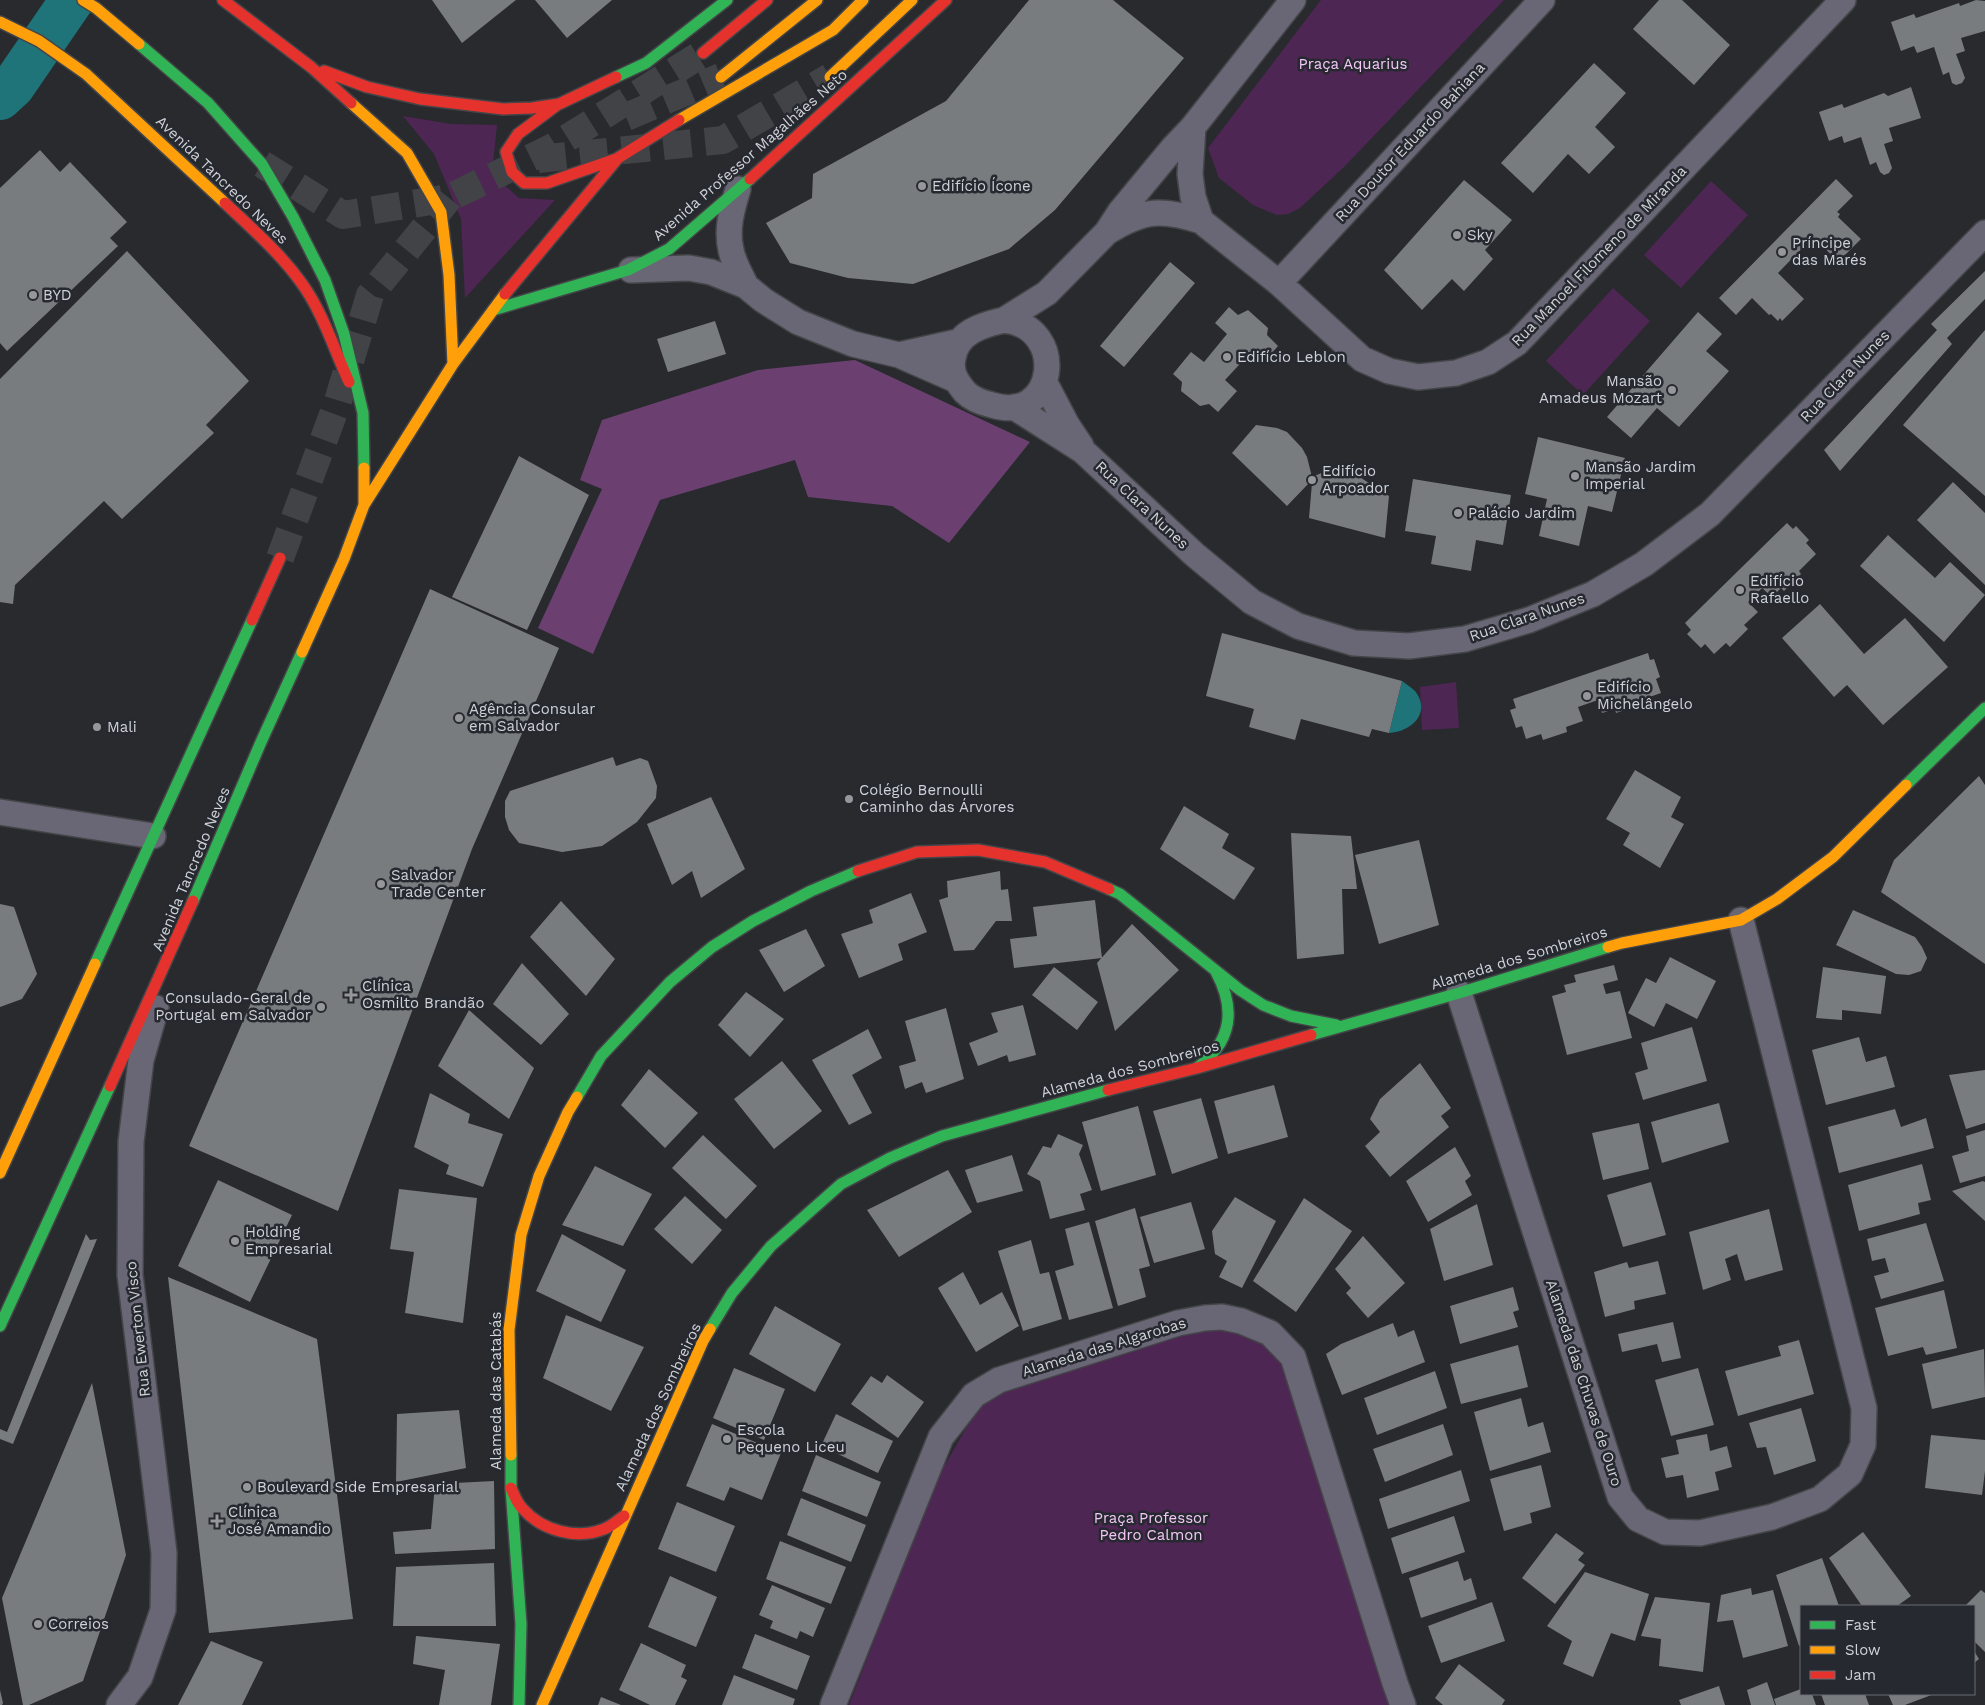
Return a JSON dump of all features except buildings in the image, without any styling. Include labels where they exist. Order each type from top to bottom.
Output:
[{"type":"street","name":"Avenida Tancredo Neves","points":[[0,1326],[174,947],[261,742],[344,559],[364,505],[363,413],[344,334],[328,289],[292,217],[262,164],[208,103],[96,8],[83,0]]},
{"type":"street","points":[[222,0],[310,66],[407,153],[441,212],[449,275],[453,364]]},
{"type":"street","points":[[727,0],[646,63],[558,104],[518,134],[506,152],[512,172],[524,183],[547,183],[618,158],[720,95],[832,30],[863,0]]},
{"type":"street","points":[[703,53],[767,0]]},
{"type":"street","points":[[720,77],[817,0]]},
{"type":"street","points":[[830,77],[912,0]]},
{"type":"street","name":"Avenida Professor Magalhães Neto","points":[[493,310],[628,270],[668,249],[738,189],[946,0]]},
{"type":"street","points":[[899,355],[957,342],[986,324],[1004,320],[1047,293],[1107,232],[1120,212],[1167,155],[1194,127],[1293,0]]},
{"type":"street","name":"Rua Doutor Eduardo Bahiana","points":[[1279,283],[1542,0]]},
{"type":"street","name":"Rua Manoel Filomeno de Miranda","points":[[1202,221],[1279,283],[1362,359],[1388,372],[1418,377],[1456,374],[1488,362],[1517,343],[1842,0]]},
{"type":"street","name":"Avenida Tancredo Neves","points":[[0,22],[39,41],[86,74],[273,249],[301,282],[318,313],[363,413]]},
{"type":"street","points":[[310,66],[367,87],[420,99],[502,109],[532,108],[558,104]]},
{"type":"street","points":[[1194,127],[1190,174],[1193,197],[1202,221]]},
{"type":"street","points":[[364,505],[453,364],[532,260],[618,158]]},
{"type":"street","points":[[738,189],[730,218],[729,234],[731,252],[746,286]]},
{"type":"street","points":[[1107,232],[1128,219],[1151,213],[1175,213],[1202,221]]},
{"type":"street","name":"Rua Clara Nunes","points":[[1045,383],[1067,425],[1084,450],[1195,556],[1252,602],[1298,626],[1354,644],[1409,646],[1465,640],[1529,620],[1593,594],[1644,564],[1710,514],[1985,233]]},
{"type":"street","points":[[628,270],[689,268],[712,272],[746,286],[763,300],[798,322],[853,344],[899,355],[956,380]]},
{"type":"street","points":[[1040,343],[1047,293]]},
{"type":"street","points":[[957,342],[951,368],[956,380],[967,394],[999,408],[1014,407],[1027,403],[1038,394],[1045,383],[1048,370],[1045,355],[1040,343],[1031,330],[1018,322],[1004,320]]},
{"type":"street","name":"Rua Clara Nunes","points":[[1014,407],[1084,450]]},
{"type":"street","points":[[0,1174],[280,558]]},
{"type":"street","name":"Alameda dos Sombreiros","points":[[542,1705],[703,1341],[732,1293],[771,1246],[841,1184],[890,1158],[942,1136],[1051,1105],[1197,1068],[1458,993],[1622,943],[1741,920],[1777,899],[1833,857],[1985,708]]},
{"type":"street","name":"Alameda dos Sombreiros","points":[[1961,733],[1985,721]]},
{"type":"street","points":[[0,812],[153,836]]},
{"type":"street","name":"Alameda das Catabás","points":[[519,1705],[521,1624],[511,1488],[509,1330],[520,1235],[540,1176],[568,1112],[601,1056],[670,982],[712,947],[753,921],[811,891],[859,871],[917,852],[978,850],[1045,862],[1120,894],[1240,990],[1263,1004],[1291,1016],[1339,1026]]},
{"type":"street","name":"Alameda das Chuvas de Ouro","points":[[1458,993],[1620,1497],[1638,1519],[1665,1532],[1700,1533],[1772,1517],[1820,1499],[1850,1474],[1863,1445],[1864,1408],[1741,920]]},
{"type":"street","name":"Rua Ewerton Visco","points":[[119,1705],[140,1677],[163,1610],[164,1554],[130,1275],[131,1142],[141,1060],[174,947]]},
{"type":"street","name":"Alameda das Catabás","points":[[1197,1068],[1215,1053],[1226,1032],[1230,1009],[1225,986],[1212,966]]},
{"type":"street","name":"Alameda das Algarobas","points":[[833,1705],[941,1437],[974,1395],[999,1380],[1178,1322],[1222,1318],[1241,1321],[1270,1333],[1293,1357],[1394,1683],[1403,1705]]},
{"type":"street","points":[[511,1488],[522,1508],[539,1523],[560,1532],[583,1534],[605,1529],[624,1516]]},
{"type":"green space","name":"Praça Aquarius","points":[[1321,0],[1504,0],[1344,167],[1300,208],[1288,214],[1277,215],[1253,205],[1219,178],[1208,148]]},
{"type":"green space","points":[[403,116],[451,124],[497,125],[492,174],[519,198],[555,200],[465,298],[461,219],[434,154]]},
{"type":"green space","points":[[1711,181],[1748,215],[1681,288],[1644,255]]},
{"type":"green space","points":[[1613,288],[1650,321],[1583,395],[1546,361]]},
{"type":"green space","points":[[1456,682],[1459,728],[1422,730],[1420,687]]},
{"type":"green space","name":"Praça Professor Pedro Calmon","points":[[1209,1321],[1281,1350],[1391,1705],[849,1705],[937,1479],[985,1395]]},
{"type":"shaded area","points":[[855,360],[1030,442],[949,543],[892,506],[808,497],[795,460],[660,500],[593,654],[538,628],[602,489],[580,480],[602,420],[758,370]]},
{"type":"water","points":[[1402,681],[1415,691],[1420,699],[1420,714],[1417,720],[1405,729],[1389,733]]},
{"type":"waterway","points":[[0,98],[13,86],[72,0]]},
{"type":"tunnel","points":[[262,164],[343,215],[449,198],[553,147],[703,53]]},
{"type":"tunnel","points":[[626,117],[721,77]]},
{"type":"tunnel","points":[[538,159],[723,140],[830,77]]},
{"type":"tunnel","points":[[280,558],[338,401],[370,295],[449,198]]},
{"type":"traffic: fast","points":[[616,77],[646,63],[727,0]]},
{"type":"traffic: fast","points":[[139,44],[208,103],[262,164],[293,217],[325,280],[344,334],[363,413],[364,468]]},
{"type":"traffic: fast","points":[[493,310],[628,270],[669,249],[750,179]]},
{"type":"traffic: fast","points":[[95,964],[252,620]]},
{"type":"traffic: fast","points":[[193,901],[302,652]]},
{"type":"traffic: fast","points":[[1906,785],[1985,708]]},
{"type":"traffic: fast","points":[[577,1097],[601,1056],[670,982],[712,947],[753,921],[811,891],[858,871]]},
{"type":"traffic: fast","points":[[1109,889],[1120,894],[1240,990],[1263,1005],[1291,1016],[1336,1025]]},
{"type":"traffic: fast","points":[[1311,1035],[1459,993],[1608,947]]},
{"type":"traffic: fast","points":[[1198,1067],[1218,1046],[1227,1024],[1228,1011],[1226,999],[1216,972]]},
{"type":"traffic: fast","points":[[0,1326],[110,1086]]},
{"type":"traffic: fast","points":[[710,1329],[732,1293],[771,1246],[841,1184],[890,1158],[942,1136],[1108,1090]]},
{"type":"traffic: fast","points":[[511,1455],[511,1488],[521,1624],[519,1705]]},
{"type":"traffic: slow","points":[[83,0],[96,8],[139,44]]},
{"type":"traffic: slow","points":[[721,77],[817,0]]},
{"type":"traffic: slow","points":[[679,120],[833,30],[863,0]]},
{"type":"traffic: slow","points":[[830,77],[912,0]]},
{"type":"traffic: slow","points":[[0,22],[39,41],[86,74],[225,203]]},
{"type":"traffic: slow","points":[[351,103],[407,153],[441,212],[449,275],[453,364]]},
{"type":"traffic: slow","points":[[364,505],[453,364],[505,294]]},
{"type":"traffic: slow","points":[[302,652],[344,559],[364,505],[364,468]]},
{"type":"traffic: slow","points":[[1608,947],[1741,920],[1777,899],[1833,857],[1906,785]]},
{"type":"traffic: slow","points":[[0,1173],[95,964]]},
{"type":"traffic: slow","points":[[511,1455],[509,1330],[521,1235],[539,1176],[568,1112],[577,1097]]},
{"type":"traffic: slow","points":[[542,1705],[710,1329]]},
{"type":"traffic: jam","points":[[223,0],[311,67],[351,103]]},
{"type":"traffic: jam","points":[[703,53],[767,0]]},
{"type":"traffic: jam","points":[[750,179],[946,0]]},
{"type":"traffic: jam","points":[[324,71],[367,87],[420,99],[503,109],[532,108],[559,104],[616,77]]},
{"type":"traffic: jam","points":[[557,105],[518,134],[506,152],[512,172],[524,183],[547,183],[616,159]]},
{"type":"traffic: jam","points":[[505,294],[618,158],[679,120]]},
{"type":"traffic: jam","points":[[225,203],[274,250],[308,292],[349,382]]},
{"type":"traffic: jam","points":[[252,620],[280,558]]},
{"type":"traffic: jam","points":[[858,871],[917,852],[978,850],[1045,862],[1109,889]]},
{"type":"traffic: jam","points":[[110,1086],[193,901]]},
{"type":"traffic: jam","points":[[1108,1090],[1197,1068],[1311,1035]]},
{"type":"traffic: jam","points":[[511,1488],[519,1504],[530,1516],[539,1523],[560,1531],[583,1534],[594,1532],[607,1528],[624,1516]]},
{"type":"place","name":"Edifício Ícone","points":[[922,186]]},
{"type":"place","name":"Sky","points":[[1457,235]]},
{"type":"place","name":"Príncipe das Marés","points":[[1782,252]]},
{"type":"place","name":"BYD","points":[[33,295]]},
{"type":"place","name":"Edifício Leblon","points":[[1227,357]]},
{"type":"place","name":"Mansão Amadeus Mozart","points":[[1672,390]]},
{"type":"place","name":"Mansão Jardim Imperial","points":[[1575,476]]},
{"type":"place","name":"Edifício Arpoador","points":[[1312,480]]},
{"type":"place","name":"Palácio Jardim","points":[[1458,513]]},
{"type":"place","name":"Edifício Rafaello","points":[[1740,590]]},
{"type":"place","name":"Edifício Michelângelo","points":[[1587,696]]},
{"type":"place","name":"Agência Consular em Salvador","points":[[459,718]]},
{"type":"place","name":"Mali","points":[[97,727]]},
{"type":"place","name":"Colégio Bernoulli Caminho das Árvores","points":[[849,799]]},
{"type":"place","name":"Salvador Trade Center","points":[[381,884]]},
{"type":"place","name":"Clínica Osmilto Brandão","points":[[351,995]]},
{"type":"place","name":"Consulado-Geral de Portugal em Salvador","points":[[321,1007]]},
{"type":"place","name":"Holding Empresarial","points":[[235,1241]]},
{"type":"place","name":"Escola Pequeno Liceu","points":[[727,1439]]},
{"type":"place","name":"Boulevard Side Empresarial","points":[[247,1487]]},
{"type":"place","name":"Clínica José Amandio","points":[[217,1521]]},
{"type":"place","name":"Correios","points":[[38,1624]]}]
